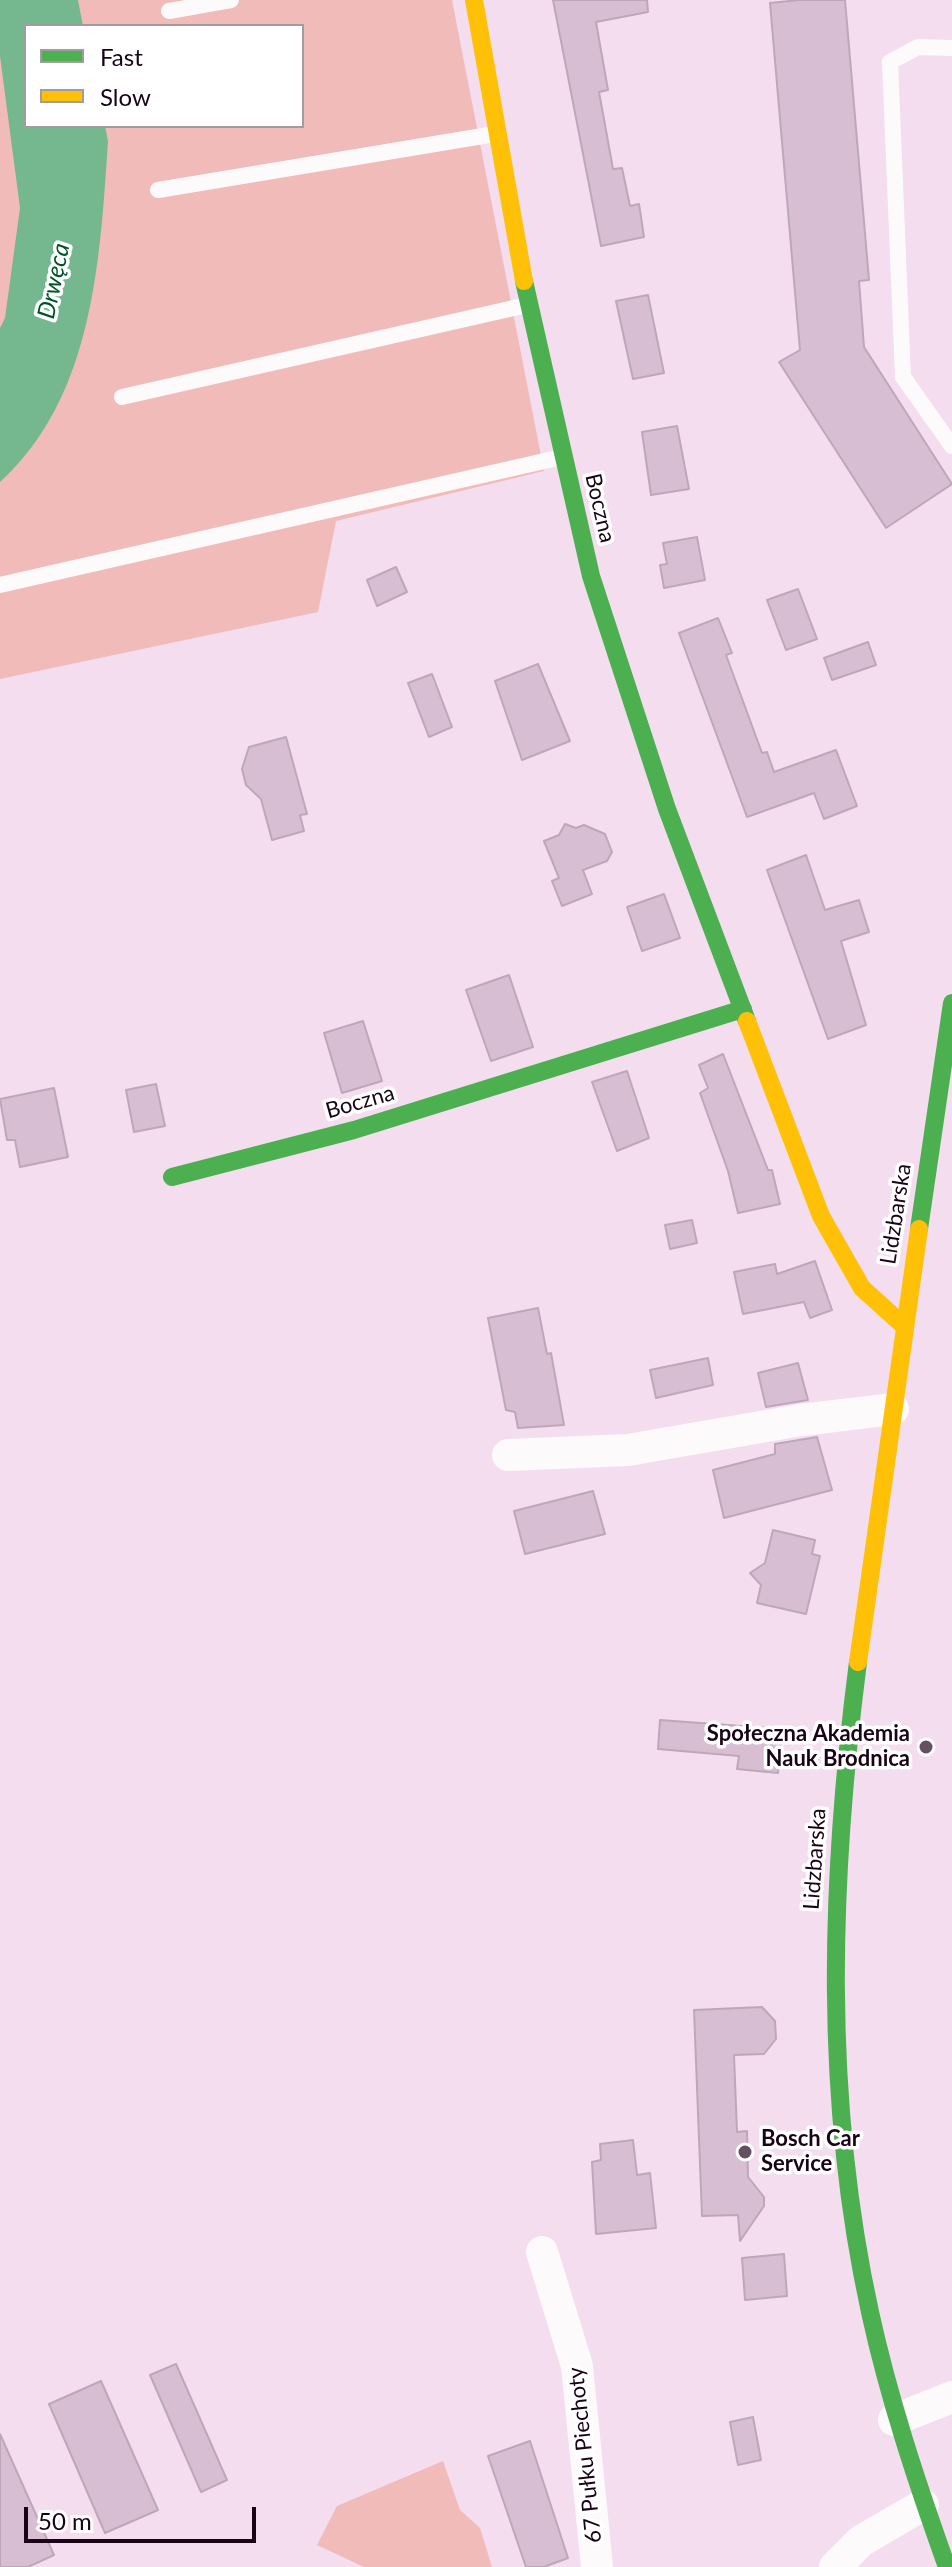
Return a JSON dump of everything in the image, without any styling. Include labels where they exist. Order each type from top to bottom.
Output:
[{"type":"street","name":"Boczna","points":[[474,0],[529,304],[591,576],[667,809],[821,1216],[840,1255],[862,1288],[904,1326]]},
{"type":"street","name":"Lidzbarska","points":[[947,2567],[894,2420],[874,2340],[839,2118],[834,1973],[837,1872],[850,1716],[952,1003]]},
{"type":"street","name":"Boczna","points":[[172,1177],[354,1130],[743,1009]]},
{"type":"street","points":[[508,1455],[628,1450],[801,1420],[893,1409]]},
{"type":"street","name":"67 Pułku Piechoty","points":[[542,2252],[577,2366],[597,2567]]},
{"type":"street","points":[[894,2420],[952,2397]]},
{"type":"street","points":[[835,2567],[861,2541],[923,2505]]},
{"type":"lane","points":[[169,11],[231,0]]},
{"type":"lane","points":[[952,48],[918,47],[890,62],[903,377],[952,446]]},
{"type":"lane","points":[[158,190],[497,134]]},
{"type":"lane","points":[[122,397],[529,304]]},
{"type":"lane","points":[[0,585],[563,456]]},
{"type":"shaded area","points":[[0,0],[452,0],[544,471],[336,521],[318,612],[0,679]]},
{"type":"shaded area","points":[[443,2461],[460,2510],[480,2528],[492,2567],[364,2567],[317,2545],[337,2506]]},
{"type":"water","name":"Drwęca","points":[[0,0],[78,0],[83,24],[24,24],[24,128],[105,128],[108,141],[95,278],[73,368],[55,409],[31,448],[0,482],[0,328],[5,318],[20,208],[0,56]]},
{"type":"building","points":[[553,0],[647,0],[648,12],[596,22],[608,90],[599,92],[613,169],[622,168],[630,206],[639,204],[644,237],[601,246]]},
{"type":"building","points":[[845,0],[869,280],[859,281],[864,347],[952,484],[886,528],[779,362],[800,350],[770,3]]},
{"type":"building","points":[[648,295],[664,373],[633,379],[616,301]]},
{"type":"building","points":[[677,426],[689,489],[651,495],[642,432]]},
{"type":"building","points":[[697,537],[705,580],[664,588],[660,565],[667,564],[663,543]]},
{"type":"building","points":[[396,567],[407,592],[377,606],[367,580]]},
{"type":"building","points":[[798,589],[817,639],[786,650],[767,600]]},
{"type":"building","points":[[718,618],[732,653],[726,655],[762,753],[767,752],[774,772],[836,750],[857,806],[824,819],[814,793],[747,817],[679,633]]},
{"type":"building","points":[[868,642],[876,665],[832,680],[824,658]]},
{"type":"building","points":[[538,664],[570,741],[522,760],[495,681]]},
{"type":"building","points":[[432,674],[452,727],[429,737],[408,683]]},
{"type":"building","points":[[286,737],[307,814],[300,815],[304,831],[272,840],[261,799],[246,785],[242,769],[249,747]]},
{"type":"building","points":[[565,824],[576,828],[584,825],[605,834],[612,852],[607,861],[583,870],[592,894],[562,906],[552,881],[559,878],[544,841],[559,835]]},
{"type":"building","points":[[806,855],[825,910],[859,900],[869,932],[841,941],[866,1025],[828,1039],[767,870]]},
{"type":"building","points":[[664,894],[680,938],[642,951],[627,907]]},
{"type":"building","points":[[509,975],[533,1047],[491,1061],[466,990]]},
{"type":"building","points":[[363,1021],[382,1081],[342,1093],[324,1033]]},
{"type":"building","points":[[723,1054],[768,1170],[772,1170],[780,1204],[738,1213],[728,1171],[700,1093],[708,1088],[699,1065]]},
{"type":"building","points":[[627,1071],[649,1138],[617,1151],[592,1082]]},
{"type":"building","points":[[156,1084],[165,1126],[134,1132],[126,1090]]},
{"type":"building","points":[[54,1088],[68,1157],[20,1167],[15,1140],[7,1140],[0,1099]]},
{"type":"building","points":[[692,1220],[697,1243],[670,1249],[665,1225]]},
{"type":"building","points":[[815,1261],[832,1310],[810,1318],[804,1302],[743,1314],[734,1272],[775,1264],[777,1274]]},
{"type":"building","points":[[538,1308],[547,1354],[551,1353],[564,1425],[518,1428],[515,1412],[506,1410],[488,1318]]},
{"type":"building","points":[[708,1358],[713,1385],[656,1398],[650,1370]]},
{"type":"building","points":[[798,1363],[808,1400],[766,1407],[758,1373]]},
{"type":"building","points":[[817,1437],[832,1490],[724,1518],[713,1470],[775,1454],[775,1444]]},
{"type":"building","points":[[593,1491],[605,1534],[525,1554],[514,1511]]},
{"type":"building","points":[[773,1530],[815,1540],[812,1554],[820,1556],[806,1614],[757,1603],[761,1585],[750,1573],[765,1563]]},
{"type":"building","points":[[660,1720],[782,1729],[778,1773],[737,1769],[739,1756],[658,1749]]},
{"type":"building","points":[[762,2007],[775,2021],[776,2039],[764,2054],[734,2055],[737,2132],[747,2131],[748,2177],[764,2197],[764,2206],[740,2241],[738,2215],[702,2216],[694,2010]]},
{"type":"building","points":[[633,2140],[637,2175],[650,2173],[656,2228],[596,2234],[592,2162],[601,2160],[600,2144]]},
{"type":"building","points":[[784,2254],[787,2296],[745,2300],[742,2258]]},
{"type":"building","points":[[176,2364],[227,2480],[201,2492],[150,2375]]},
{"type":"building","points":[[101,2381],[158,2510],[105,2533],[49,2404]]},
{"type":"building","points":[[753,2417],[761,2460],[738,2465],[730,2422]]},
{"type":"building","points":[[0,2434],[54,2555],[28,2567],[0,2567]]},
{"type":"building","points":[[530,2441],[568,2558],[544,2567],[526,2567],[488,2456]]},
{"type":"traffic: fast","points":[[524,281],[591,576],[667,809],[747,1021]]},
{"type":"traffic: fast","points":[[919,1229],[952,1003]]},
{"type":"traffic: fast","points":[[172,1177],[354,1130],[743,1009]]},
{"type":"traffic: fast","points":[[858,1662],[841,1825],[837,1906],[838,2069],[844,2150],[855,2231],[886,2377],[904,2441],[947,2567]]},
{"type":"traffic: slow","points":[[474,0],[524,281]]},
{"type":"traffic: slow","points":[[747,1021],[821,1216],[862,1288],[904,1326]]},
{"type":"traffic: slow","points":[[858,1662],[919,1229]]},
{"type":"place","name":"Społeczna Akademia Nauk Brodnica","points":[[926,1747]]},
{"type":"place","name":"Bosch Car Service","points":[[745,2152]]}]
